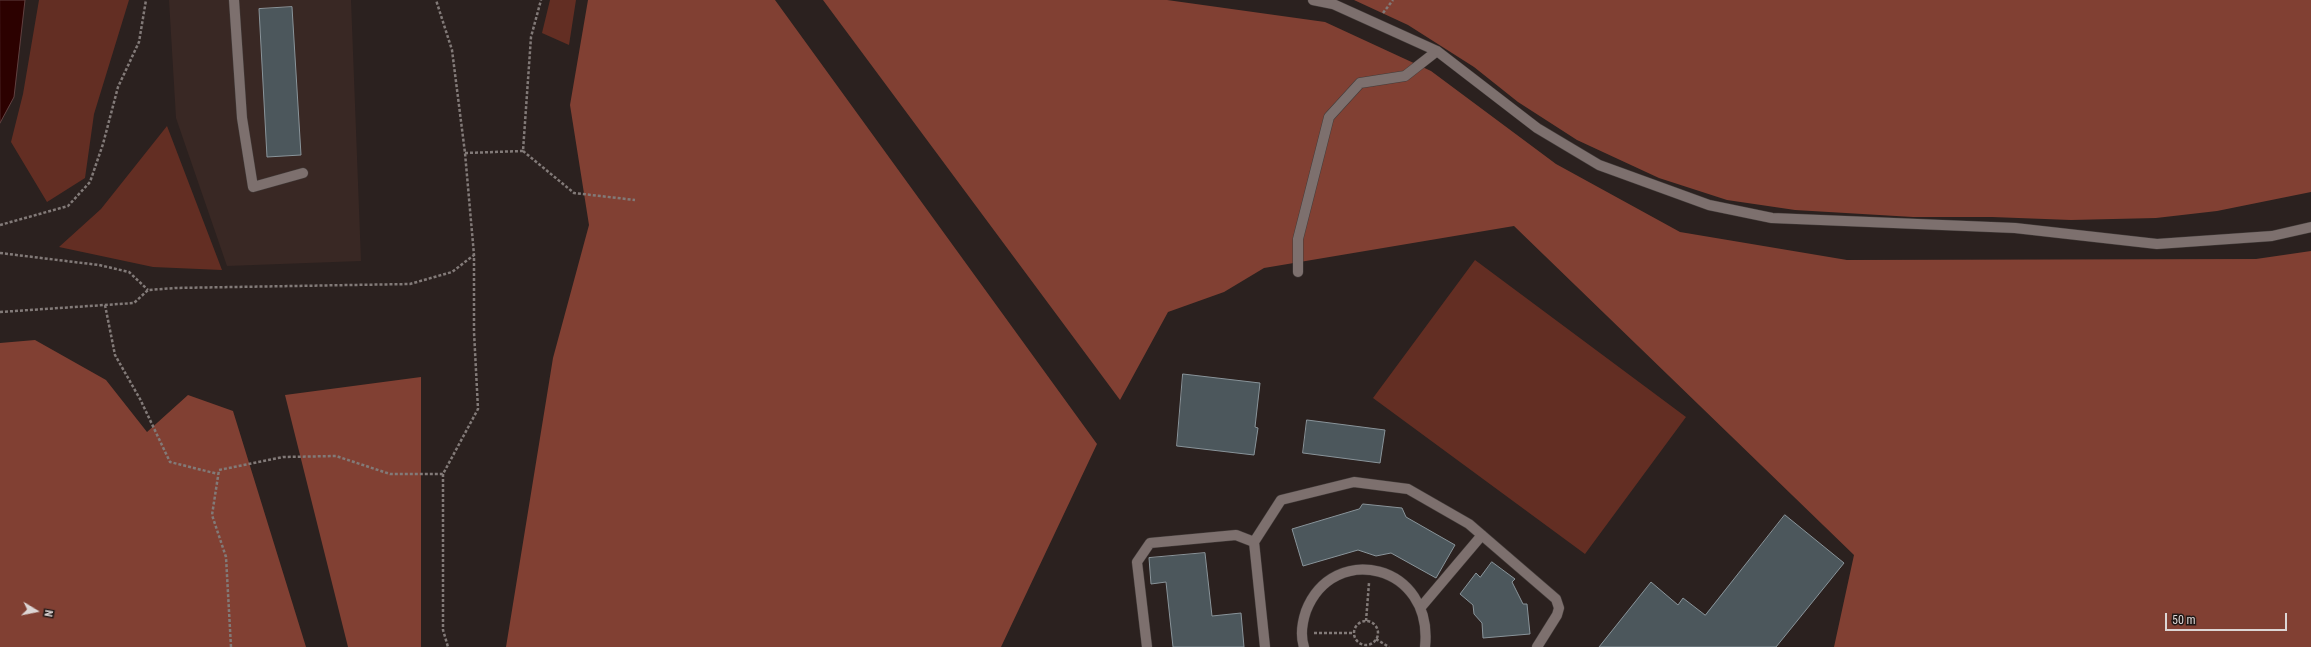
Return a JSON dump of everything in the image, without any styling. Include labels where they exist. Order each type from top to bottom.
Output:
[{"type":"street","points":[[234,0],[242,118],[253,187],[303,173]]},
{"type":"street","points":[[1313,0],[1334,4],[1437,50],[1537,128],[1599,165],[1709,206],[1772,218],[2015,228],[2157,244],[2272,236],[2311,227]]},
{"type":"street","points":[[1298,272],[1298,240],[1329,117],[1360,83],[1405,76],[1437,50]]},
{"type":"street","points":[[1265,647],[1254,542],[1281,500],[1354,482],[1408,489],[1469,524],[1556,599],[1559,608],[1557,615],[1538,647]]},
{"type":"street","points":[[1147,647],[1137,562],[1150,543],[1236,535],[1254,542]]},
{"type":"street","points":[[1421,607],[1482,535]]},
{"type":"street","points":[[1304,647],[1302,640],[1303,619],[1310,600],[1323,584],[1340,574],[1360,569],[1381,572],[1399,580],[1414,594],[1421,607],[1426,630],[1425,647]]},
{"type":"path","points":[[0,225],[68,206],[90,182],[103,144],[118,88],[139,42],[146,0]]},
{"type":"path","points":[[436,0],[452,50],[465,153],[474,255],[474,332],[478,409],[443,474],[443,630],[448,647]]},
{"type":"path","points":[[523,151],[531,37],[541,0]]},
{"type":"path","points":[[1377,22],[1393,0]]},
{"type":"path","points":[[465,153],[523,151],[574,193],[635,200]]},
{"type":"path","points":[[0,253],[99,265],[129,272],[148,290]]},
{"type":"path","points":[[0,312],[134,303],[148,290],[312,284],[410,284],[452,272],[474,255]]},
{"type":"path","points":[[105,305],[115,355],[140,399],[170,462],[218,474]]},
{"type":"path","points":[[232,647],[230,644],[226,557],[212,515],[219,470],[283,457],[336,456],[390,474],[443,474]]},
{"type":"path","points":[[1366,621],[1369,576]]},
{"type":"path","points":[[1366,621],[1371,622],[1377,628],[1376,639],[1366,646],[1359,643],[1354,633],[1357,625],[1366,621]]},
{"type":"path","points":[[1309,633],[1354,633]]},
{"type":"path","points":[[1376,639],[1389,647]]},
{"type":"shaded area","points":[[0,0],[25,0],[14,97],[0,123]]},
{"type":"shaded area","points":[[39,0],[129,0],[94,114],[85,178],[47,202],[11,142],[23,94]]},
{"type":"shaded area","points":[[169,0],[351,0],[361,261],[227,266],[176,118]]},
{"type":"shaded area","points":[[550,0],[576,0],[569,45],[542,33]]},
{"type":"shaded area","points":[[588,0],[775,0],[1097,444],[1001,647],[506,647],[553,358],[589,225],[570,105]]},
{"type":"shaded area","points":[[823,0],[1167,0],[1325,22],[1431,71],[1556,164],[1680,232],[1847,260],[2256,259],[2311,251],[2311,647],[1834,647],[1854,555],[1514,226],[1264,268],[1224,292],[1168,312],[1120,400]]},
{"type":"shaded area","points":[[1354,0],[2311,0],[2311,192],[2217,211],[2156,218],[2071,220],[1992,217],[1913,217],[1795,210],[1727,200],[1659,178],[1577,140],[1518,102],[1474,67],[1408,25]]},
{"type":"shaded area","points":[[167,126],[222,270],[153,267],[59,247],[101,209]]},
{"type":"shaded area","points":[[1475,260],[1686,417],[1585,554],[1373,398]]},
{"type":"shaded area","points":[[35,340],[106,380],[147,432],[188,395],[233,411],[306,647],[0,647],[0,343]]},
{"type":"shaded area","points":[[421,377],[421,647],[348,647],[285,395]]},
{"type":"building","points":[[292,7],[301,155],[267,157],[259,9]]},
{"type":"building","points":[[1183,374],[1260,383],[1255,427],[1258,428],[1254,455],[1177,446]]},
{"type":"building","points":[[1307,420],[1385,430],[1380,463],[1303,453]]},
{"type":"building","points":[[1363,504],[1402,508],[1406,517],[1455,545],[1436,578],[1391,553],[1376,556],[1358,550],[1303,566],[1292,529],[1359,509]]},
{"type":"building","points":[[1785,515],[1844,563],[1776,647],[1599,647],[1651,582],[1678,605],[1683,598],[1705,615]]},
{"type":"building","points":[[1205,553],[1212,616],[1241,613],[1244,647],[1173,647],[1166,582],[1151,584],[1149,558]]},
{"type":"building","points":[[1492,562],[1515,579],[1512,582],[1523,604],[1527,604],[1530,634],[1483,638],[1482,623],[1474,614],[1473,605],[1460,594],[1476,573],[1480,577]]}]
